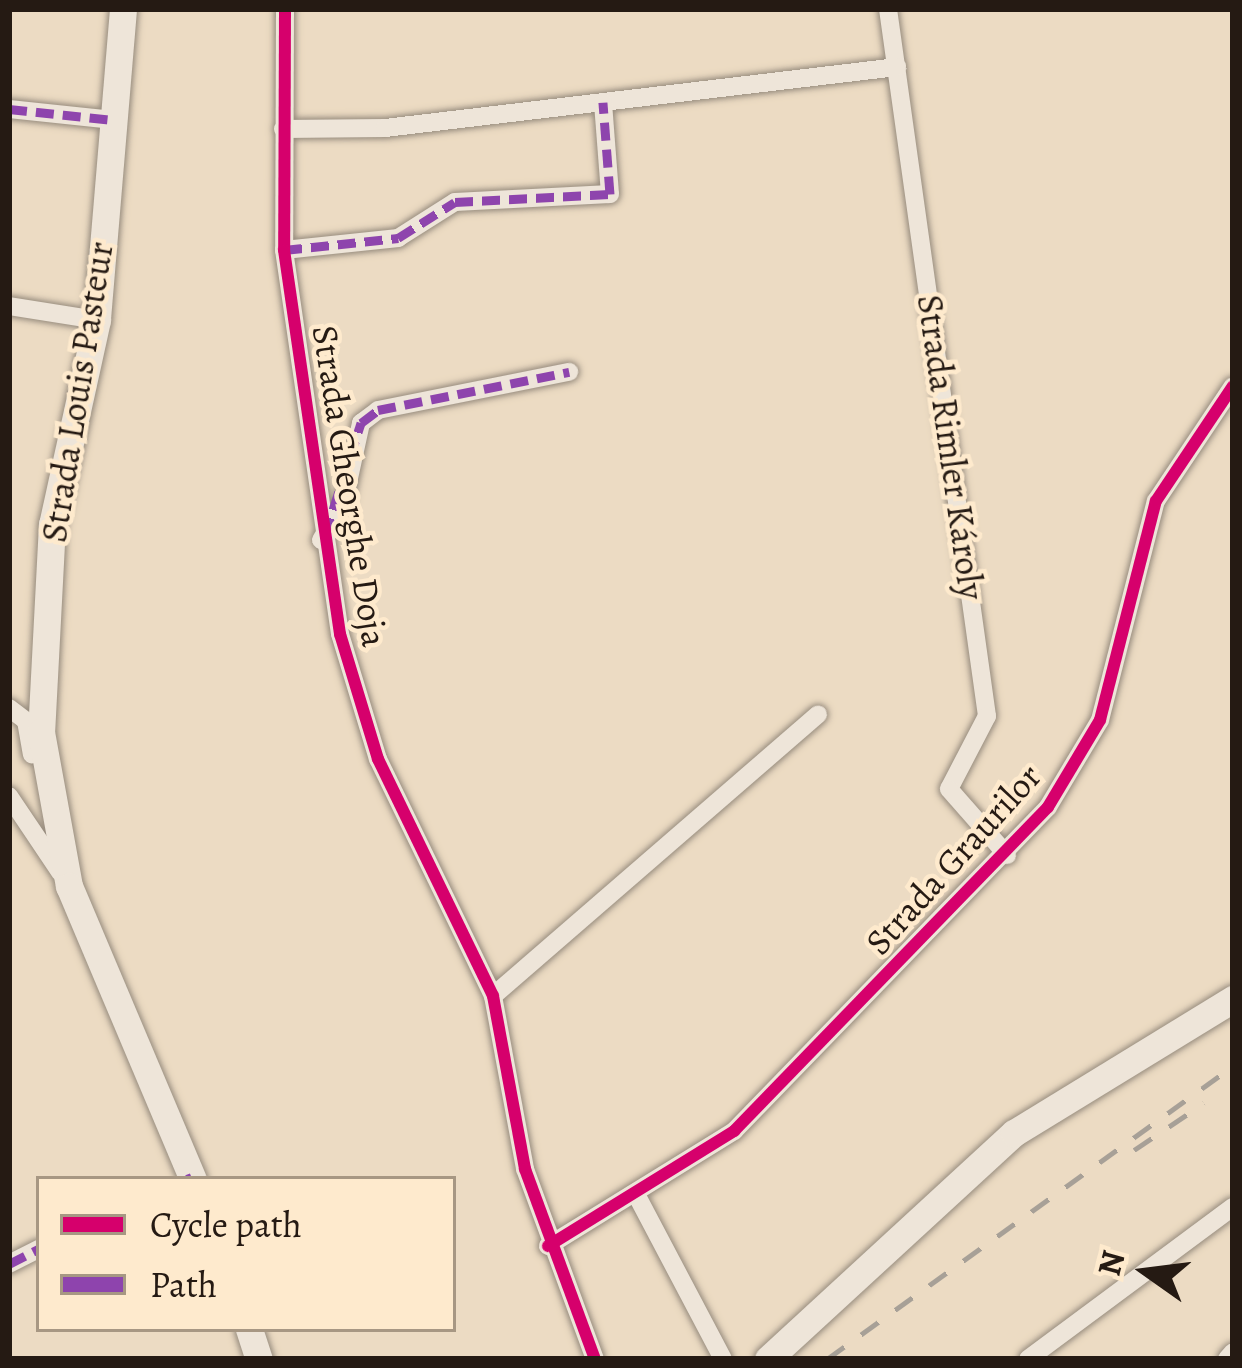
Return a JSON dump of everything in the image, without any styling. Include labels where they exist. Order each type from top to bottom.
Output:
[{"type":"main road","name":"Strada Louis Pasteur","points":[[123,9],[97,320],[52,524],[44,800],[69,886],[189,1176]]},
{"type":"main road","name":"Strada Louis Pasteur","points":[[44,704],[73,841],[69,886]]},
{"type":"main road","points":[[768,1359],[1014,1133],[1233,999]]},
{"type":"street","name":"Strada Gheorghe Doja","points":[[285,9],[284,250],[321,540],[378,759],[493,996],[548,1246],[595,1359]]},
{"type":"street","name":"Strada Rimler Károly","points":[[889,9],[987,716],[949,789],[1007,855]]},
{"type":"street","points":[[283,128],[603,102],[897,67]]},
{"type":"street","points":[[284,250],[398,238],[455,202],[610,194],[603,102]]},
{"type":"street","points":[[9,109],[113,120]]},
{"type":"street","points":[[9,306],[97,320]]},
{"type":"street","name":"Strada Gheorghe Doja","points":[[321,540],[344,501],[361,423],[378,410],[569,372]]},
{"type":"street","name":"Strada Graurilor","points":[[548,1246],[637,1196],[734,1131],[1007,855],[1100,720],[1156,501],[1233,386]]},
{"type":"street","points":[[9,708],[26,721],[44,800],[13,801]]},
{"type":"street","points":[[493,996],[818,714]]},
{"type":"street","points":[[13,801],[69,886]]},
{"type":"street","points":[[637,1196],[723,1359]]},
{"type":"street","points":[[1028,1359],[1233,1207]]},
{"type":"street","points":[[1226,1359],[1233,1352]]},
{"type":"railway","points":[[827,1359],[1233,1066]]},
{"type":"railway","points":[[1134,1150],[1204,1103]]},
{"type":"marked path","points":[[284,250],[398,238],[455,202],[610,194],[603,102]]},
{"type":"marked path","points":[[9,109],[113,120]]},
{"type":"marked path","points":[[325,535],[361,423],[378,410],[569,372]]},
{"type":"marked path","points":[[9,1264],[36,1250]]},
{"type":"cycle path","points":[[285,9],[284,250],[340,634],[378,759],[493,996],[525,1169],[595,1359]]},
{"type":"cycle path","points":[[548,1246],[734,1131],[1048,807],[1100,720],[1156,501],[1233,386]]}]
